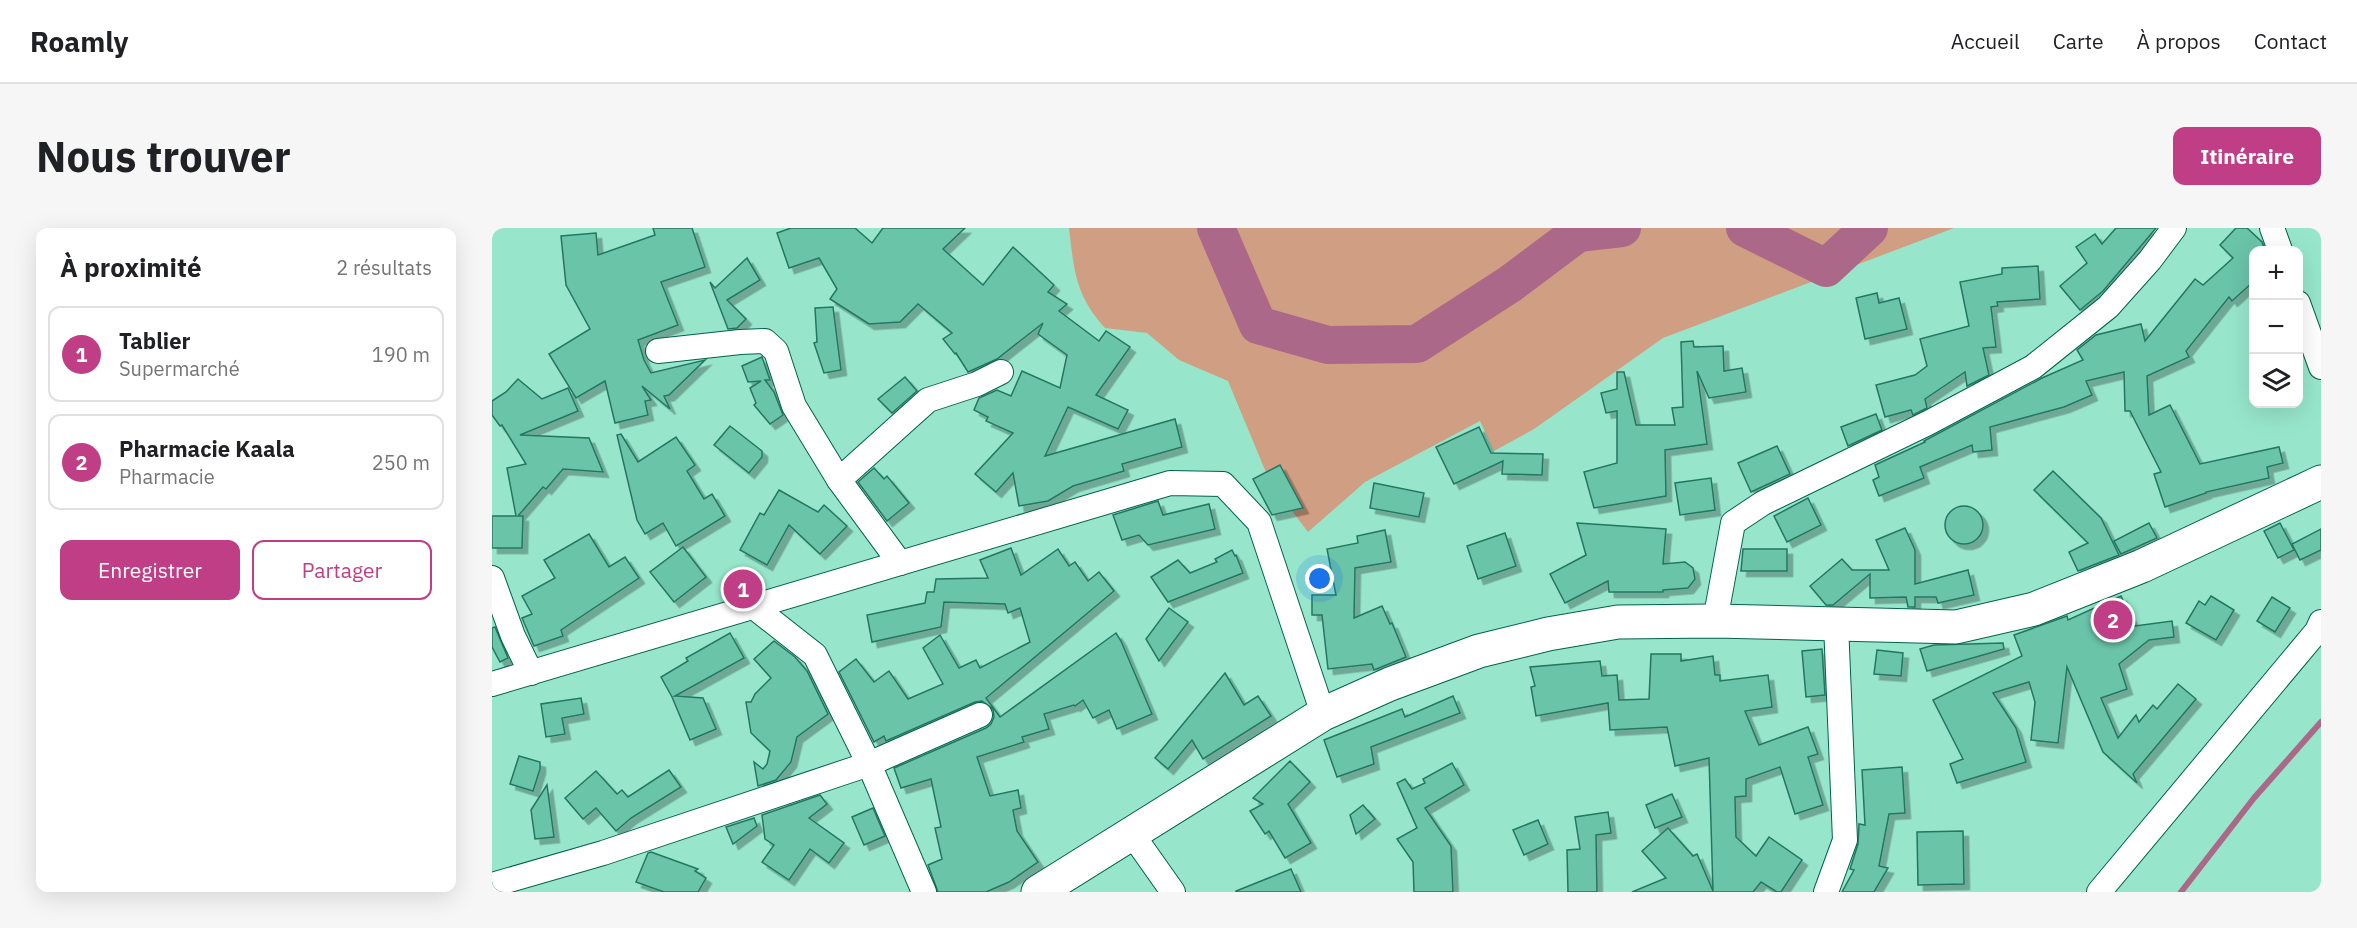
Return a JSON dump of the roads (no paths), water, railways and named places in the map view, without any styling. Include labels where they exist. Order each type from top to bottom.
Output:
[{"type":"highway","points":[[1038,892],[1323,714],[1390,684],[1468,655],[1525,640],[1618,622],[1715,621],[1956,627],[2034,609],[2142,566],[2321,482]]},
{"type":"street","points":[[1715,621],[1733,523],[1763,503],[1928,423],[2033,367],[2108,307],[2150,260],[2174,228]]},
{"type":"street","points":[[2272,228],[2279,246]]},
{"type":"street","points":[[2303,317],[2321,367]]},
{"type":"street","points":[[658,351],[765,341],[776,351],[795,406],[839,480],[900,563]]},
{"type":"street","points":[[839,480],[928,400],[977,384],[1001,372]]},
{"type":"street","points":[[492,684],[1170,483],[1222,484],[1259,522],[1323,714]]},
{"type":"street","points":[[492,578],[513,636],[531,673]]},
{"type":"street","points":[[754,607],[815,655],[869,764],[924,892]]},
{"type":"street","points":[[2099,892],[2317,631],[2321,622]]},
{"type":"street","points":[[1826,892],[1845,840],[1836,624]]},
{"type":"street","points":[[492,885],[603,853],[869,764],[980,715]]},
{"type":"street","points":[[1132,834],[1173,892]]},
{"type":"waterway","points":[[1216,228],[1258,325],[1328,345],[1417,344],[1510,284],[1578,233],[1622,228]]},
{"type":"waterway","points":[[1745,228],[1826,268],[1869,228]]},
{"type":"waterway","points":[[2181,892],[2254,798],[2321,722]]},
{"type":"place","name":"Tablier","points":[[743,589]]},
{"type":"place","name":"Pharmacie Kaala","points":[[2113,620]]}]
